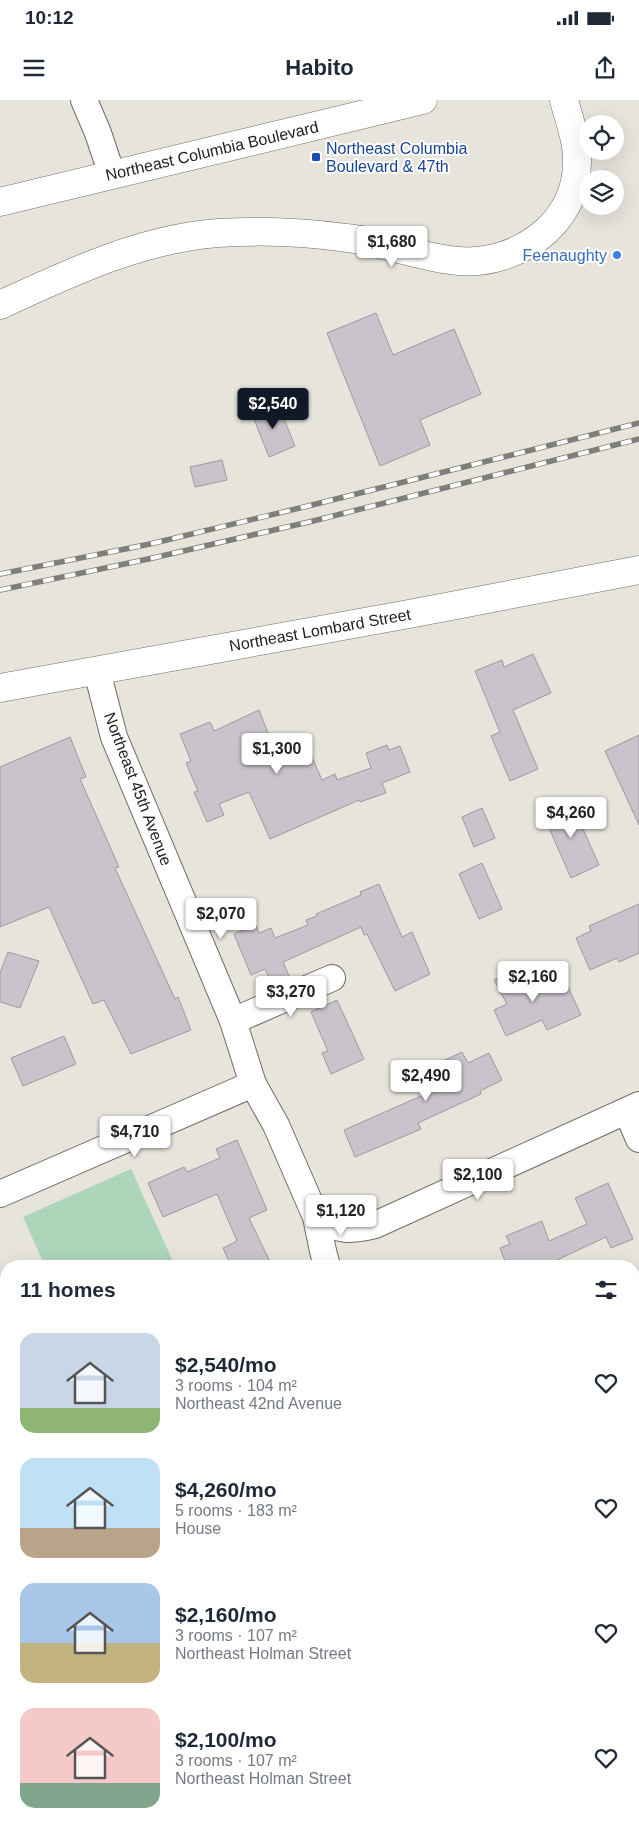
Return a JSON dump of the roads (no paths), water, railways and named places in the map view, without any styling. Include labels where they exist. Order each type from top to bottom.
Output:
[{"type":"main road","name":"Northeast Columbia Boulevard","points":[[0,202],[423,100]]},
{"type":"main road","points":[[0,305],[82,267],[111,257],[173,240],[217,234],[307,233],[348,238],[457,261],[479,262],[507,255],[523,248],[550,228],[562,213],[571,196],[576,180],[577,151],[564,100]]},
{"type":"main road","name":"Northeast Lombard Street","points":[[0,688],[639,570]]},
{"type":"street","points":[[84,100],[98,133],[112,175]]},
{"type":"street","name":"Northeast 45th Avenue","points":[[97,671],[114,737],[233,1021],[253,1084],[276,1125],[316,1217],[325,1260]]},
{"type":"street","points":[[233,1021],[332,978]]},
{"type":"street","points":[[0,1194],[253,1084]]},
{"type":"street","points":[[316,1217],[331,1227],[346,1230],[375,1224],[633,1108],[639,1139]]},
{"type":"railway","points":[[0,574],[150,544],[639,423]]},
{"type":"railway","points":[[0,590],[153,558],[313,521],[639,439]]},
{"type":"place","name":"Northeast Columbia Boulevard & 47th","points":[[316,157]]},
{"type":"place","name":"Feenaughty","points":[[617,255]]}]
